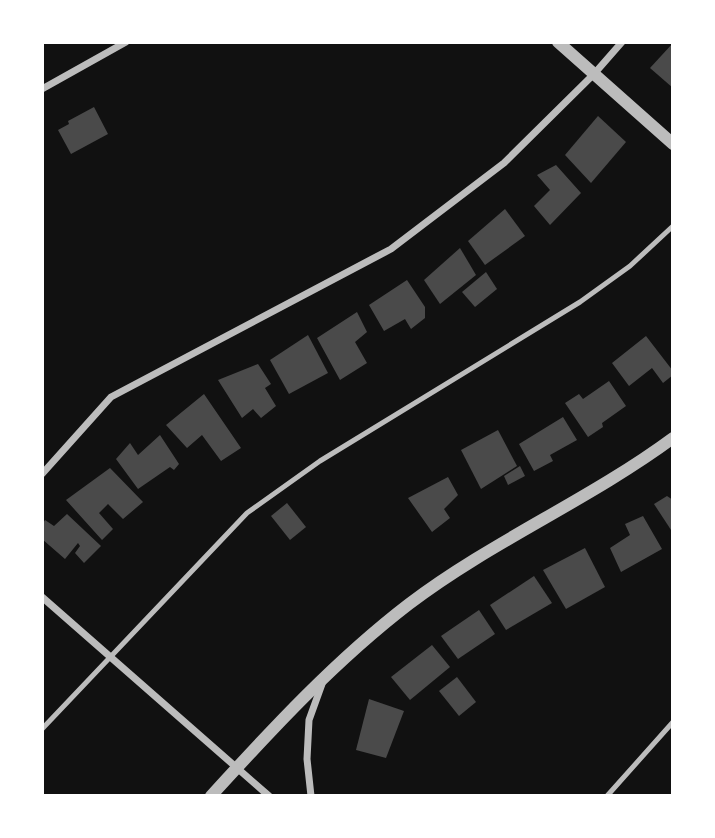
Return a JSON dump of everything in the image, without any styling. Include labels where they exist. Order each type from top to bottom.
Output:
[{"type":"street","points":[[42,89],[126,42]]},
{"type":"street","points":[[558,42],[673,144]]},
{"type":"street","points":[[42,474],[111,397],[391,249],[504,163],[594,74],[622,42]]},
{"type":"street","points":[[211,796],[326,675],[409,604],[486,553],[602,486],[673,438]]},
{"type":"street","points":[[42,597],[269,796]]},
{"type":"street","points":[[311,796],[307,759],[309,720],[326,675]]},
{"type":"lane","points":[[42,729],[247,513],[320,461],[580,302],[630,266],[673,226]]},
{"type":"lane","points":[[607,796],[673,722]]},
{"type":"building","points":[[673,43],[673,88],[650,68]]},
{"type":"building","points":[[94,107],[108,134],[71,154],[58,130],[69,124],[68,121]]},
{"type":"building","points":[[598,116],[626,142],[591,183],[565,155]]},
{"type":"building","points":[[556,165],[581,193],[550,225],[534,206],[550,190],[537,175]]},
{"type":"building","points":[[505,209],[525,236],[485,265],[468,241]]},
{"type":"building","points":[[460,248],[476,275],[440,304],[424,280]]},
{"type":"building","points":[[486,272],[497,289],[475,307],[462,292]]},
{"type":"building","points":[[407,280],[425,307],[425,318],[411,329],[405,319],[384,331],[369,305]]},
{"type":"building","points":[[357,312],[367,332],[355,342],[367,363],[340,380],[317,338]]},
{"type":"building","points":[[308,335],[328,373],[289,394],[270,360]]},
{"type":"building","points":[[646,336],[673,371],[673,375],[663,383],[652,368],[629,386],[612,363]]},
{"type":"building","points":[[258,364],[271,384],[265,388],[276,406],[261,418],[253,409],[242,418],[218,380]]},
{"type":"building","points":[[609,381],[626,406],[588,437],[565,403],[579,394],[583,399]]},
{"type":"building","points":[[204,394],[241,448],[221,461],[202,435],[187,448],[166,425]]},
{"type":"building","points":[[563,417],[577,440],[550,455],[553,461],[534,471],[519,444]]},
{"type":"building","points":[[498,430],[517,466],[481,489],[461,450]]},
{"type":"building","points":[[160,435],[179,464],[174,470],[170,467],[138,489],[116,459],[130,443],[138,455]]},
{"type":"building","points":[[520,466],[525,476],[508,485],[504,476]]},
{"type":"building","points":[[110,468],[143,502],[123,519],[108,504],[99,513],[113,529],[102,540],[66,500]]},
{"type":"building","points":[[448,477],[458,495],[444,509],[450,518],[432,532],[408,498]]},
{"type":"building","points":[[667,496],[673,500],[673,533],[654,504]]},
{"type":"building","points":[[287,503],[306,527],[290,540],[271,516]]},
{"type":"building","points":[[67,514],[101,546],[84,563],[75,553],[80,546],[78,543],[65,559],[42,539],[42,525],[45,520],[54,526]]},
{"type":"building","points":[[643,516],[662,549],[621,572],[610,548],[630,535],[625,524]]},
{"type":"building","points":[[585,548],[605,587],[566,609],[543,570]]},
{"type":"building","points":[[534,576],[552,603],[506,630],[490,605]]},
{"type":"building","points":[[479,610],[495,634],[458,659],[441,636]]},
{"type":"building","points":[[432,645],[450,667],[410,700],[391,677]]},
{"type":"building","points":[[457,677],[476,702],[459,716],[439,691]]},
{"type":"building","points":[[369,699],[404,711],[386,758],[356,750]]}]
